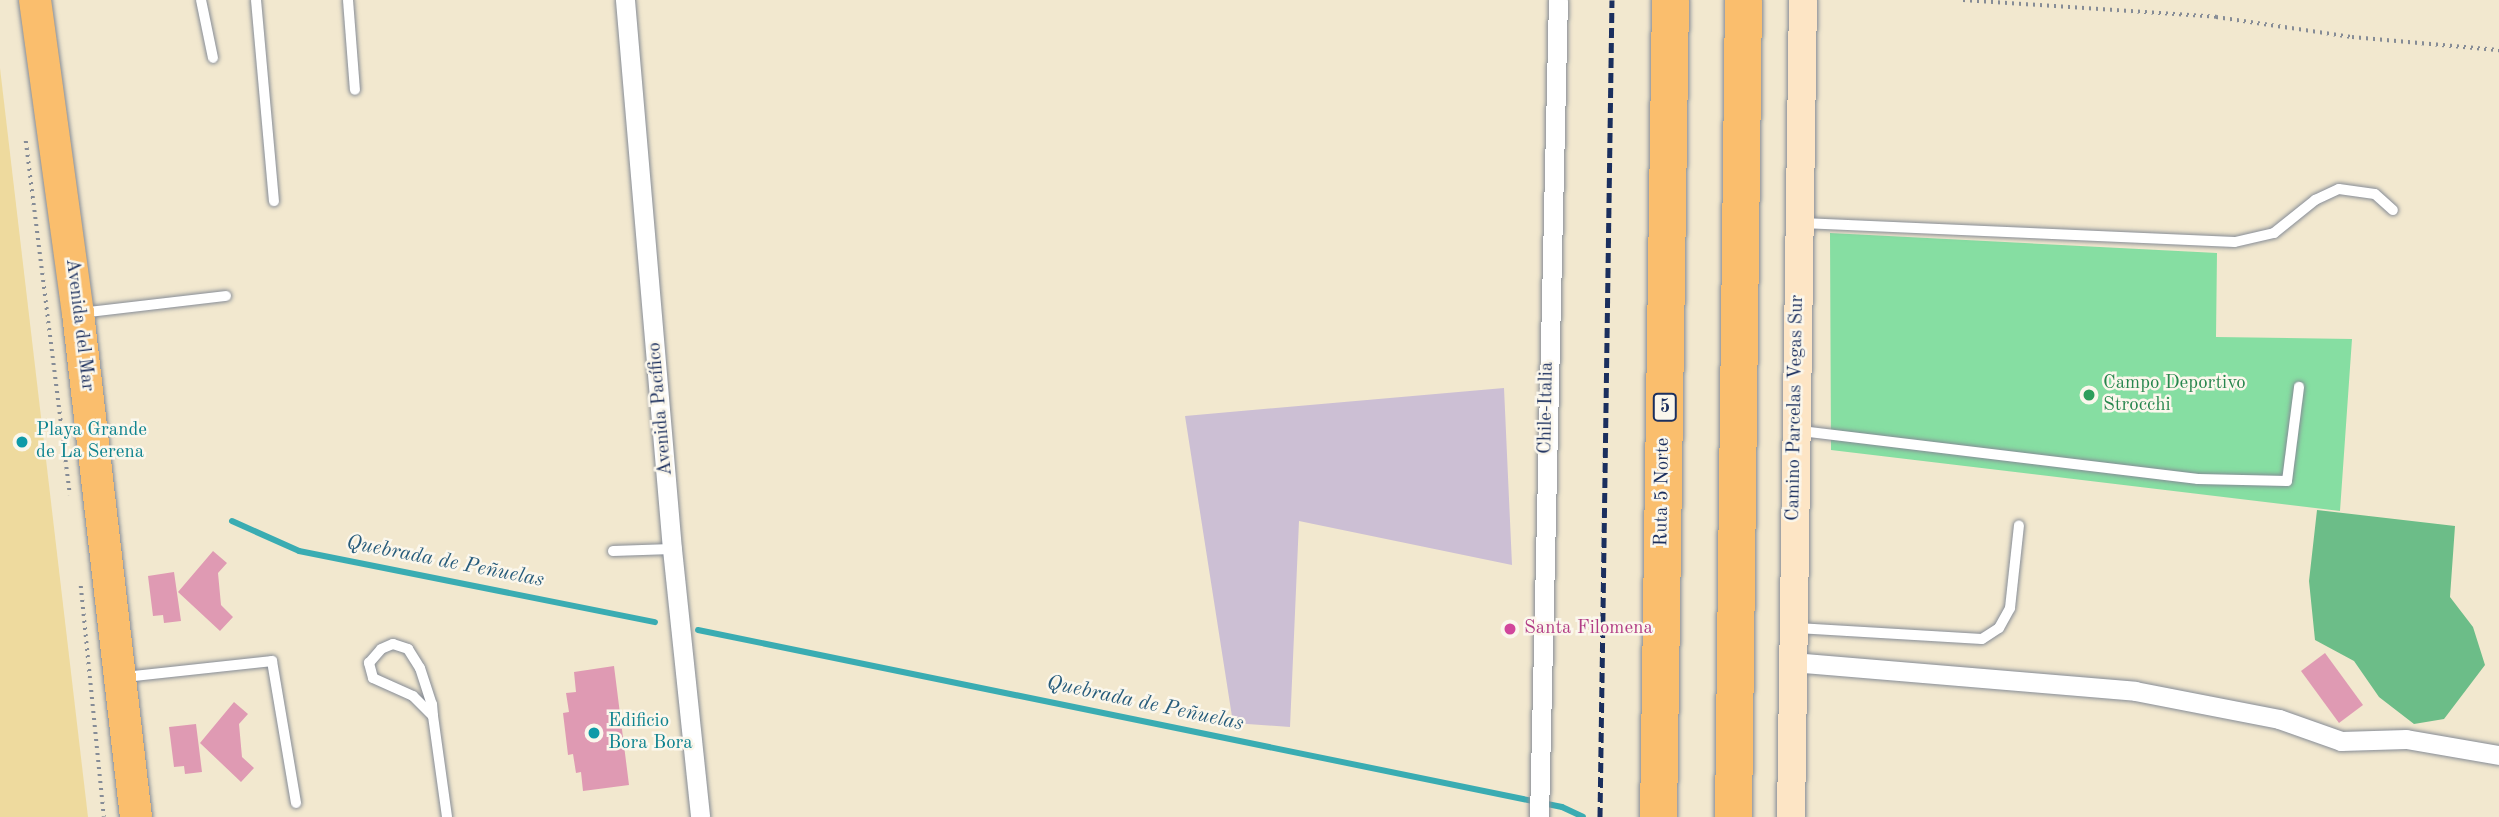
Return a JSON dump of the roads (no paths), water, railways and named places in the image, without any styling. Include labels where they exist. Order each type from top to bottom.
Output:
[{"type":"highway","name":"Ruta 5 Norte","points":[[1658,815],[1670,0]]},
{"type":"highway","points":[[1733,817],[1743,0]]},
{"type":"main road","name":"Avenida del Mar","points":[[35,0],[78,313],[136,817]]},
{"type":"street","name":"Avenida Pacífico","points":[[625,0],[672,549],[700,817]]},
{"type":"street","name":"Chile-Italia","points":[[1539,807],[1558,0]]},
{"type":"street","name":"Camino Parcelas Vegas Sur","points":[[1791,817],[1803,0]]},
{"type":"street","points":[[1793,662],[2135,691],[2279,719],[2341,741],[2406,739],[2499,755]]},
{"type":"lane","points":[[201,0],[213,58]]},
{"type":"lane","points":[[256,0],[274,201]]},
{"type":"lane","points":[[348,0],[355,90]]},
{"type":"lane","points":[[1798,223],[2235,242],[2274,233],[2315,200],[2339,189],[2375,194],[2393,210]]},
{"type":"lane","points":[[78,313],[226,296]]},
{"type":"lane","points":[[1797,430],[2198,479],[2287,481],[2299,387]]},
{"type":"lane","points":[[1793,628],[1982,639],[1999,628],[2010,608],[2019,525]]},
{"type":"lane","points":[[612,551],[672,549]]},
{"type":"lane","points":[[433,716],[414,696],[373,678],[369,663],[380,649],[393,644],[408,649],[420,667],[433,716],[447,817]]},
{"type":"lane","points":[[121,677],[272,661],[296,803]]},
{"type":"waterway","name":"Quebrada de Peñuelas","points":[[232,521],[299,551],[655,622]]},
{"type":"waterway","name":"Quebrada de Peñuelas","points":[[698,630],[1562,807],[1583,817]]},
{"type":"railway","points":[[1600,817],[1612,0]]},
{"type":"place","name":"Campo Deportivo Strocchi","points":[[2089,395]]},
{"type":"place","name":"Playa Grande de La Serena","points":[[22,442]]},
{"type":"place","name":"Santa Filomena","points":[[1510,629]]},
{"type":"place","name":"Edificio Bora Bora","points":[[594,733]]}]
